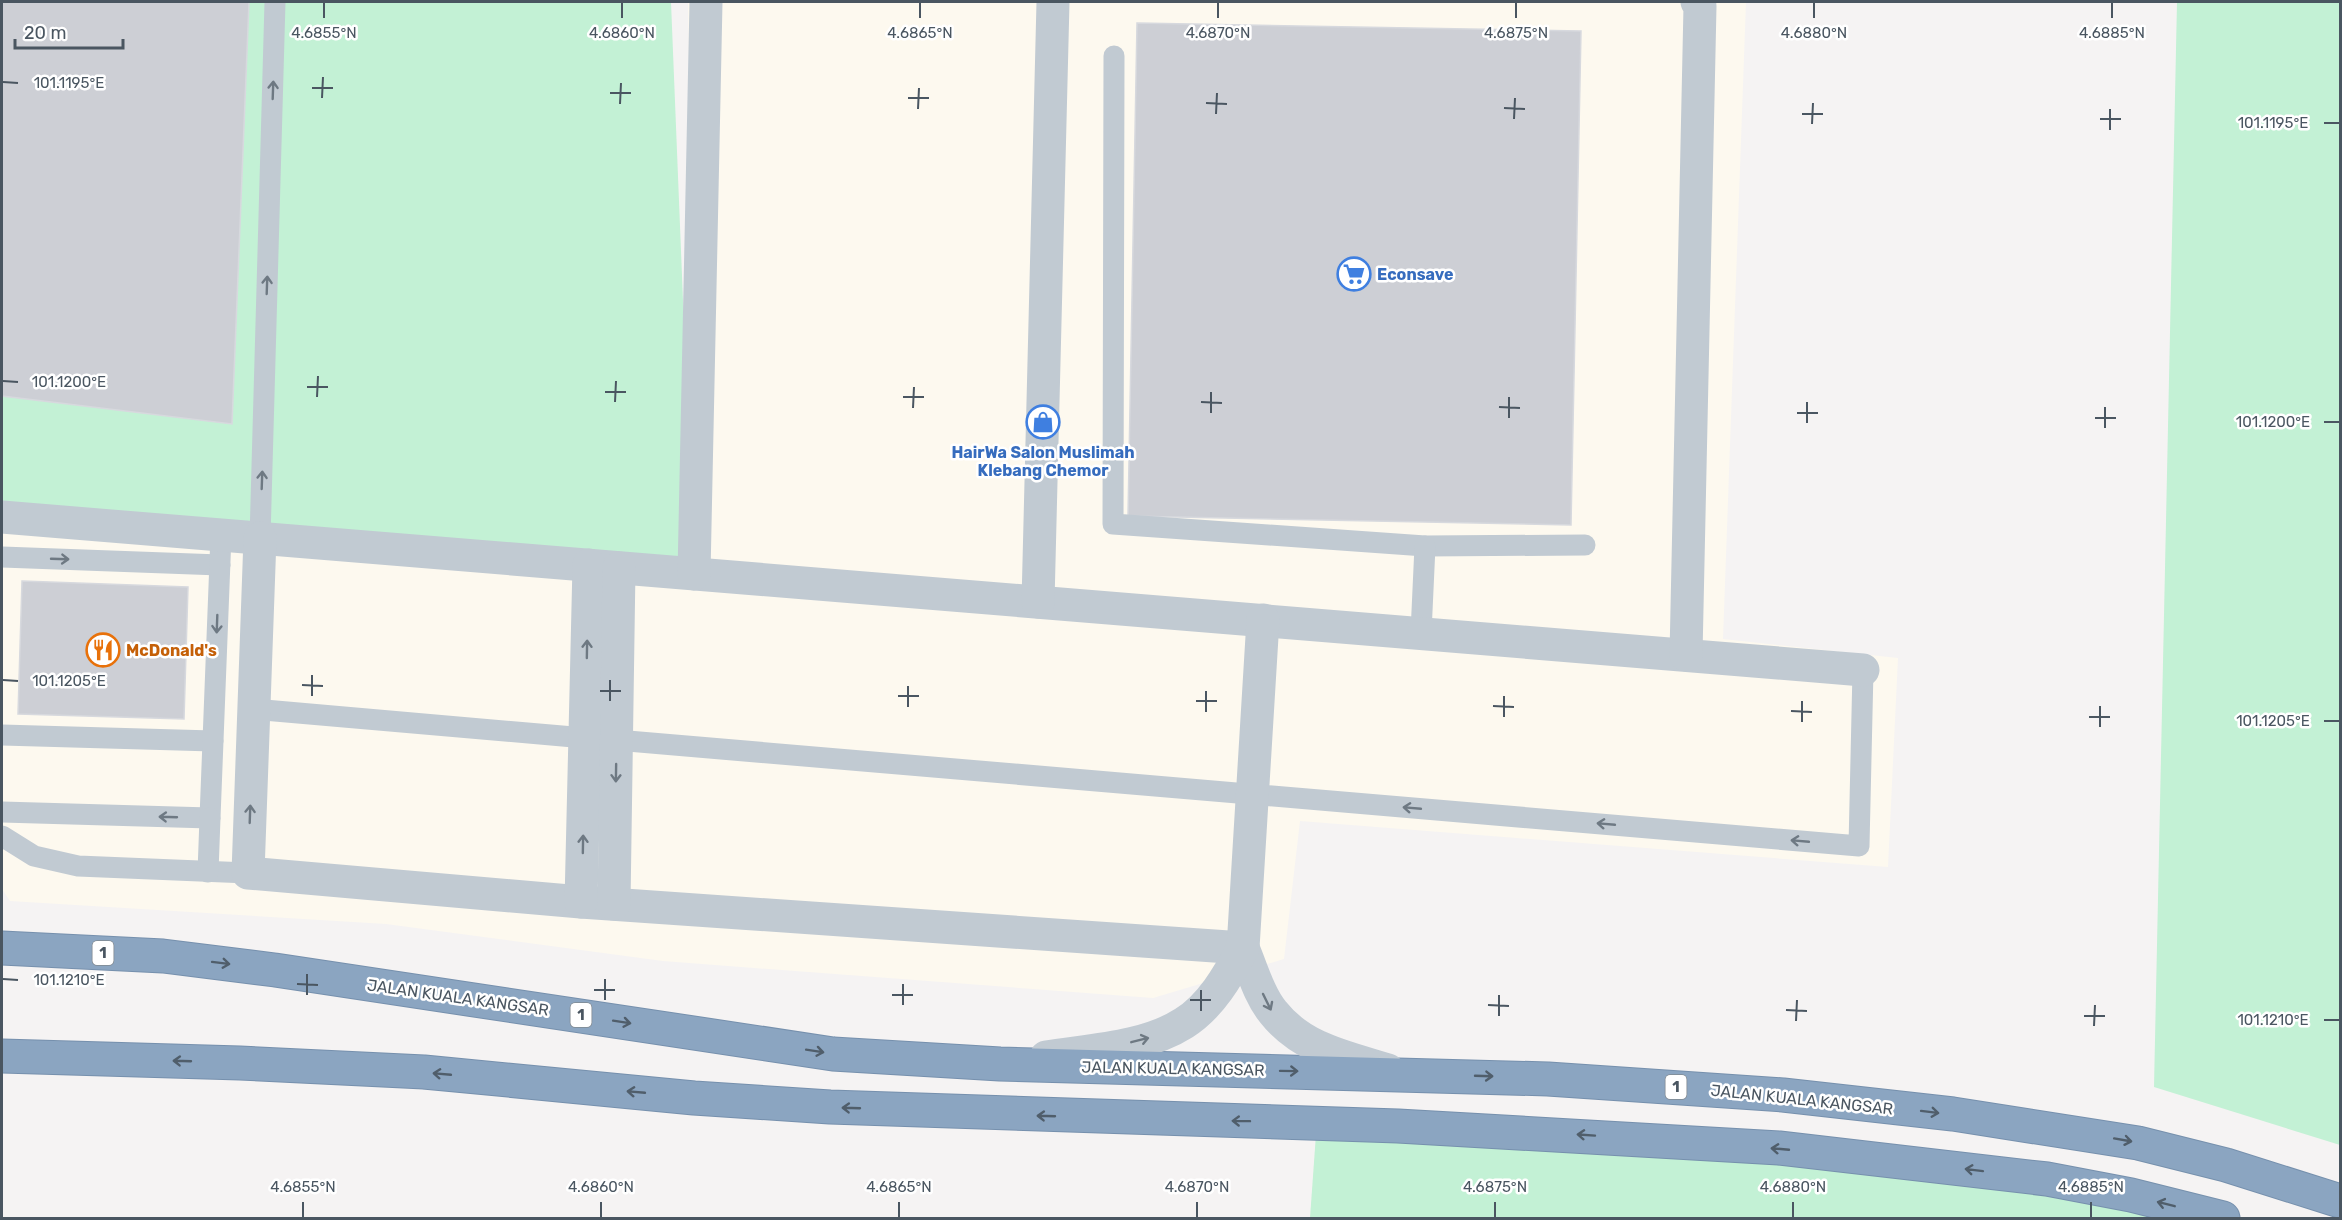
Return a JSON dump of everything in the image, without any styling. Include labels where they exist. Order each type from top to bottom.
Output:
[{"type":"highway","points":[[2,930],[43,950]]},
{"type":"highway","name":"JALAN KUALA KANGSAR","points":[[2,948],[163,956],[264,968],[833,1054],[1000,1064],[1548,1079],[1783,1095],[1953,1114],[2138,1143],[2226,1165],[2340,1201]]},
{"type":"highway","points":[[2,1056],[240,1063],[423,1072],[694,1098],[842,1108],[1398,1126],[1779,1148],[2047,1179],[2131,1195],[2223,1218]]},
{"type":"street","points":[[694,574],[706,2]]},
{"type":"street","points":[[1038,602],[1053,2]]},
{"type":"street","points":[[1686,655],[1700,6],[1697,2]]},
{"type":"street","points":[[2,517],[220,550],[260,538],[1863,670]]},
{"type":"street","points":[[260,538],[248,873],[581,902],[1244,948]]},
{"type":"street","points":[[604,566],[601,739],[614,904]]},
{"type":"street","points":[[1000,1064],[1115,1046],[1152,1037],[1184,1023],[1207,1003],[1227,978],[1244,948],[1263,620]]},
{"type":"street","points":[[581,902],[601,739]]},
{"type":"street","points":[[1244,948],[1272,1011],[1292,1032],[1320,1050],[1399,1074]]},
{"type":"lane","points":[[260,538],[275,2]]},
{"type":"lane","points":[[1114,56],[1113,524],[1425,546],[1586,545]]},
{"type":"lane","points":[[1421,633],[1425,546]]},
{"type":"lane","points":[[2,557],[220,550],[208,872]]},
{"type":"lane","points":[[253,709],[1858,846],[1863,670]]},
{"type":"lane","points":[[2,735],[213,741]]},
{"type":"lane","points":[[2,812],[210,818]]},
{"type":"lane","points":[[2,836],[34,856],[78,866],[248,873]]},
{"type":"shaded area","points":[[688,2],[1746,2],[1723,639],[1898,658],[1888,867],[1300,821],[1284,959],[1153,998],[663,961],[386,924],[10,901],[2,889],[2,510],[698,573]]},
{"type":"green space","points":[[2,2],[671,2],[694,574],[2,517]]},
{"type":"green space","points":[[2177,2],[2340,2],[2340,1145],[2154,1087]]},
{"type":"green space","points":[[1316,1134],[1773,1161],[2044,1195],[2169,1218],[1310,1218]]},
{"type":"building","points":[[2,2],[249,2],[232,424],[2,396]]},
{"type":"building","name":"Econsave","points":[[1137,23],[1581,31],[1571,525],[1128,516]]},
{"type":"building","name":"McDonald's","points":[[22,581],[188,587],[184,719],[18,714]]},
{"type":"place","name":"Econsave","points":[[1354,274]]},
{"type":"place","name":"HairWa Salon Muslimah Klebang Chemor","points":[[1043,422]]},
{"type":"place","name":"McDonald's","points":[[103,650]]}]
